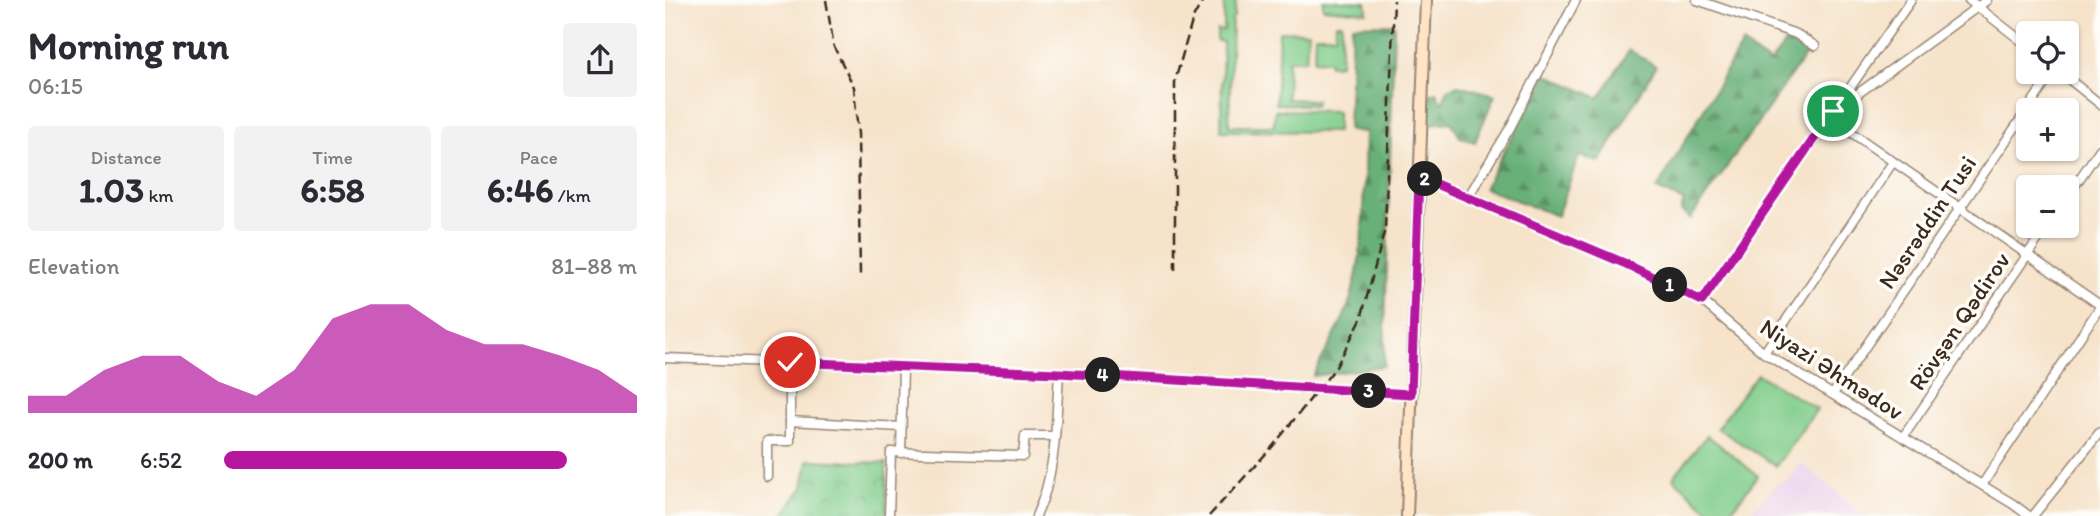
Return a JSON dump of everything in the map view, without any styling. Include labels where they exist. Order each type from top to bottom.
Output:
[{"type":"main road","points":[[1407,516],[1426,0]]},
{"type":"street","points":[[1468,197],[1510,128],[1576,0]]},
{"type":"street","points":[[1697,0],[1796,34],[1815,46]]},
{"type":"street","points":[[1702,301],[1911,0]]},
{"type":"street","points":[[1969,0],[2016,36]]},
{"type":"street","points":[[1831,114],[1987,0]]},
{"type":"street","name":"Nəsrəddin Tusi","points":[[1833,394],[2045,84]]},
{"type":"street","points":[[2075,84],[2100,104]]},
{"type":"street","points":[[1831,114],[1893,162],[2100,306],[1982,485]]},
{"type":"street","points":[[2079,180],[2100,149]]},
{"type":"street","points":[[1764,353],[1893,162]]},
{"type":"street","name":"Niyazi Əhmədov","points":[[1419,177],[1624,263],[1702,301],[1764,353],[2031,516]]},
{"type":"street","name":"Rövşən Qədirov","points":[[1903,437],[2039,238]]},
{"type":"street","points":[[665,358],[1059,373],[1411,394]]},
{"type":"street","points":[[767,476],[767,441],[790,441],[790,362]]},
{"type":"street","points":[[901,453],[903,367]]},
{"type":"street","points":[[1036,516],[1055,436],[1059,373]]},
{"type":"street","points":[[790,421],[901,427]]},
{"type":"street","points":[[2031,516],[2100,432]]},
{"type":"street","points":[[890,516],[891,452],[1023,456],[1025,436],[1055,436]]},
{"type":"shaded area","points":[[1800,462],[1865,516],[1747,516],[1776,485],[1790,479]]},
{"type":"green space","points":[[1224,0],[1236,0],[1232,19],[1229,126],[1274,126],[1275,110],[1337,111],[1337,132],[1221,131],[1223,42],[1217,41],[1217,31],[1224,30]]},
{"type":"green space","points":[[1323,0],[1366,2],[1367,12],[1323,8]]},
{"type":"green space","points":[[1336,23],[1342,23],[1340,64],[1329,65],[1329,61],[1314,60],[1315,35],[1335,35]]},
{"type":"green space","points":[[1394,24],[1384,366],[1313,376],[1347,309],[1361,244],[1365,132],[1348,130],[1352,25]]},
{"type":"green space","points":[[1279,31],[1308,32],[1306,60],[1288,60],[1287,99],[1316,100],[1315,105],[1276,104]]},
{"type":"green space","points":[[1788,39],[1809,50],[1690,219],[1681,211],[1684,201],[1657,189],[1742,44],[1770,63]]},
{"type":"green space","points":[[1629,50],[1656,66],[1600,162],[1579,156],[1557,216],[1484,188],[1546,74],[1599,98]]},
{"type":"green space","points":[[1458,85],[1495,95],[1475,142],[1460,137],[1451,122],[1429,124],[1429,95],[1436,92],[1442,103],[1448,89]]},
{"type":"green space","points":[[1757,374],[1817,409],[1776,466],[1717,428]]},
{"type":"green space","points":[[1707,435],[1758,476],[1727,516],[1715,516],[1673,478]]},
{"type":"green space","points":[[808,460],[886,463],[887,516],[782,516],[803,487]]},
{"type":"railway","points":[[826,0],[834,47],[854,87],[858,134],[860,276]]},
{"type":"railway","points":[[1175,270],[1175,81],[1193,18],[1203,0]]},
{"type":"railway","points":[[1209,516],[1273,446],[1336,367],[1361,319],[1385,229],[1394,0]]},
{"type":"route","points":[[790,362],[1059,373],[1411,394],[1419,177],[1624,263],[1702,301],[1833,111]]}]
